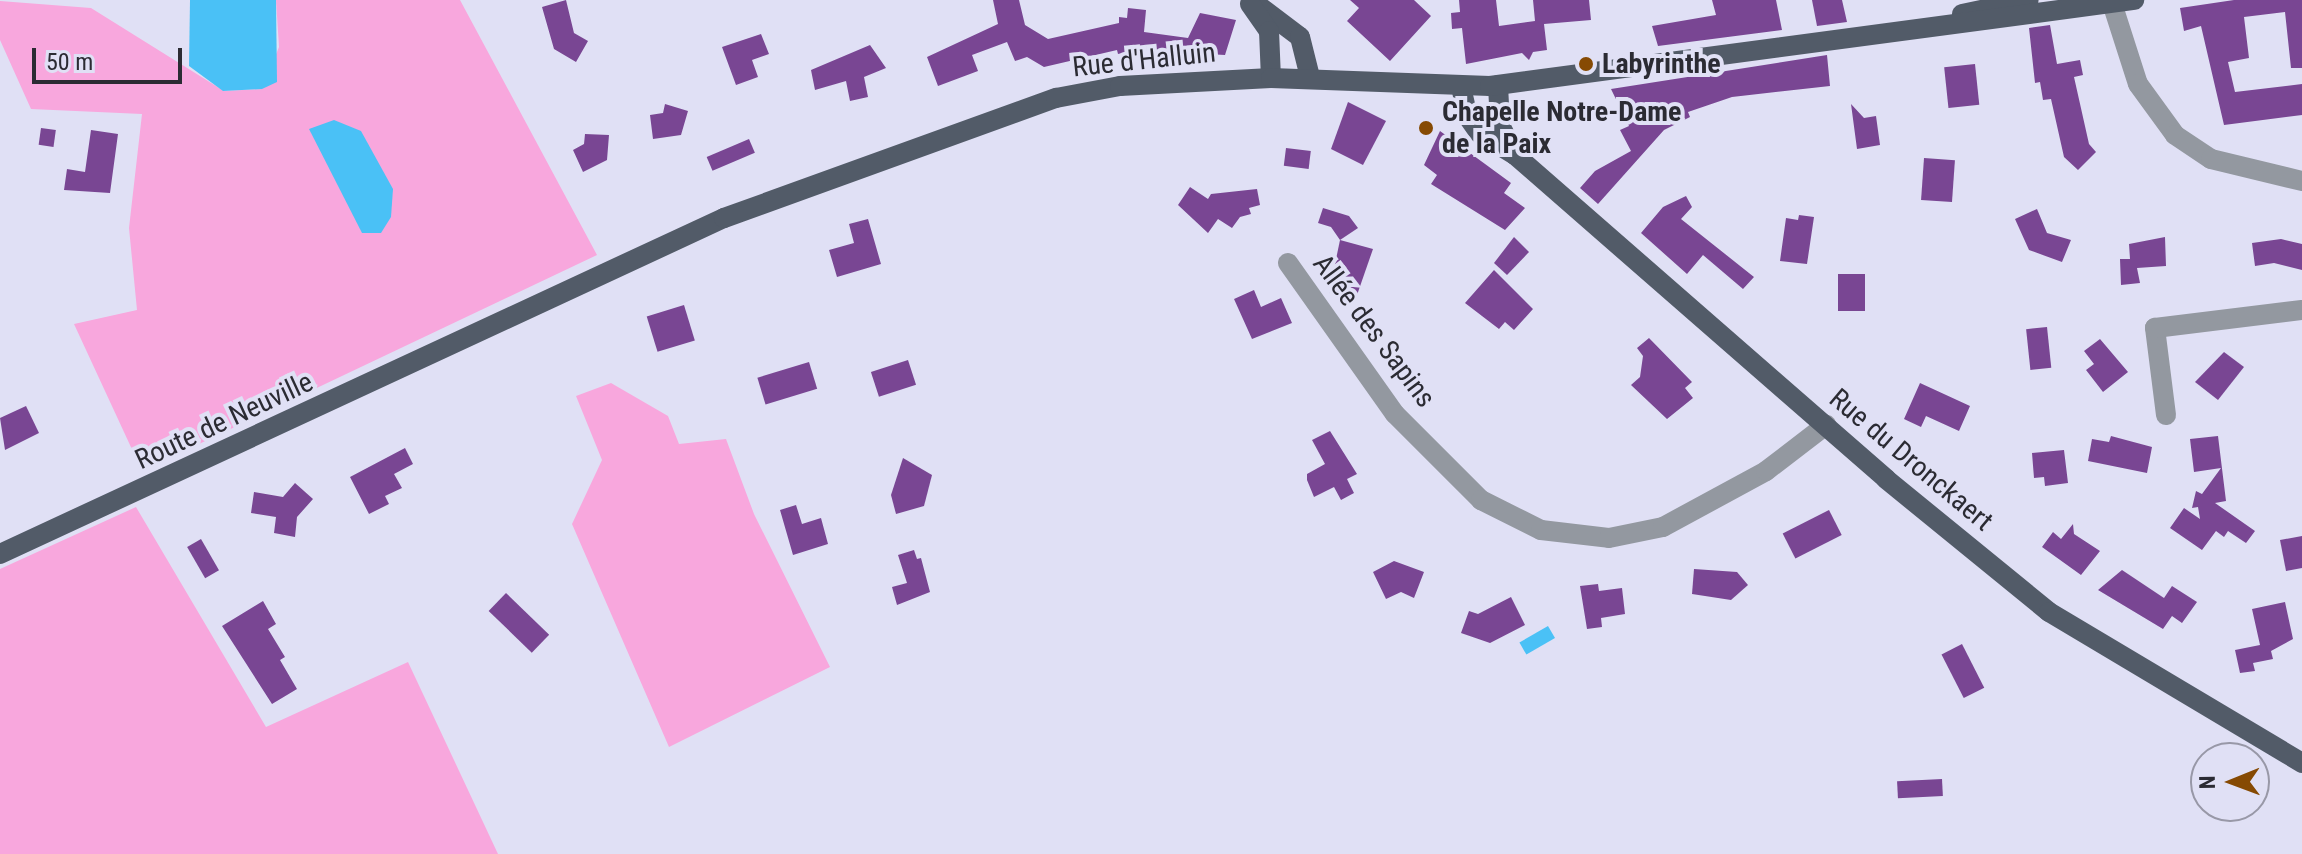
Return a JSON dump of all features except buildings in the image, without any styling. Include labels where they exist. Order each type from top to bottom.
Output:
[{"type":"main road","points":[[1245,0],[1269,31],[1271,78]]},
{"type":"main road","points":[[1251,0],[1300,37],[1310,77]]},
{"type":"main road","name":"Rue d'Halluin","points":[[1866,34],[2029,0]]},
{"type":"main road","name":"Rue d'Halluin","points":[[471,336],[724,218],[996,117],[1120,86],[1310,77],[1461,87],[1498,85],[1866,34],[1963,26],[2134,0]]},
{"type":"main road","name":"Rue du Dronckaert","points":[[1498,85],[1500,125],[1515,155]]},
{"type":"main road","name":"Rue du Dronckaert","points":[[1461,87],[1473,127],[1515,155],[1826,425],[2067,624],[2302,763]]},
{"type":"main road","name":"Route de Neuville","points":[[0,554],[471,336]]},
{"type":"street","points":[[2111,2],[2138,84],[2175,135],[2211,159],[2302,181]]},
{"type":"street","name":"Allée des Sapins","points":[[1288,263],[1395,414],[1481,500],[1541,530],[1609,538],[1663,527],[1766,471],[1826,425]]},
{"type":"street","points":[[2166,415],[2155,328],[2302,310]]},
{"type":"shaded area","points":[[276,0],[460,0],[597,255],[142,471],[74,324],[137,310],[129,228],[142,114],[31,109],[0,40],[0,1],[91,8],[224,91],[262,89],[279,47]]},
{"type":"shaded area","points":[[611,383],[668,416],[679,444],[726,439],[754,514],[830,667],[669,747],[572,524],[602,460],[576,396]]},
{"type":"shaded area","points":[[136,507],[266,727],[408,662],[498,854],[0,854],[0,569]]},
{"type":"water","points":[[190,0],[276,0],[277,82],[262,89],[223,91],[189,66]]},
{"type":"water","points":[[334,120],[361,131],[393,189],[391,217],[381,233],[362,233],[309,129]]},
{"type":"water","points":[[1548,626],[1555,638],[1526,655],[1519,642]]},
{"type":"place","name":"Labyrinthe","points":[[1586,64]]},
{"type":"place","name":"Chapelle Notre-Dame de la Paix","points":[[1426,128]]}]
